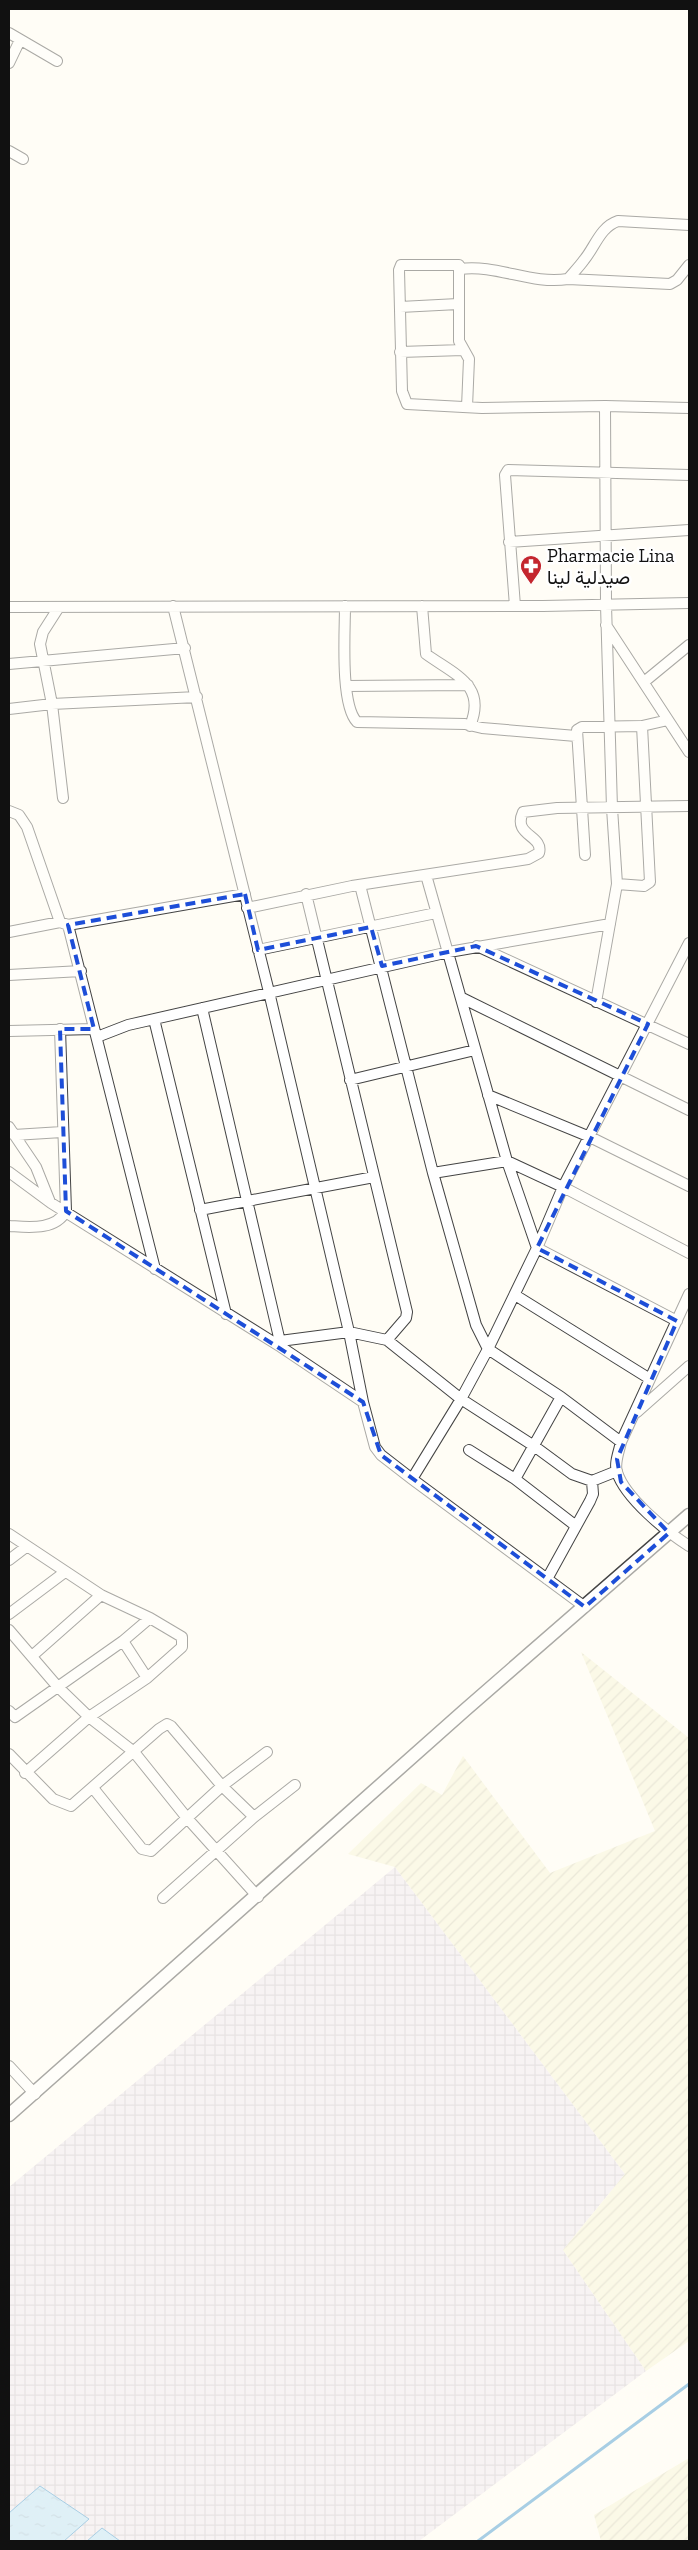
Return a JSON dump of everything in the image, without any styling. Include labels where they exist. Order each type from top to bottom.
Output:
[{"type":"street","points":[[9,33],[57,61]]},
{"type":"street","points":[[9,62],[20,40]]},
{"type":"street","points":[[9,151],[22,159]]},
{"type":"street","points":[[568,279],[585,260],[606,228],[612,223],[618,221],[689,225]]},
{"type":"street","points":[[467,407],[469,360],[460,341],[458,304],[459,266],[454,264],[401,265],[399,270],[400,352],[402,391],[407,404],[467,407],[605,406],[689,408]]},
{"type":"street","points":[[460,269],[482,268],[547,281],[568,279],[674,284],[689,265]]},
{"type":"street","points":[[400,306],[458,304]]},
{"type":"street","points":[[400,352],[463,350]]},
{"type":"street","points":[[596,1002],[617,884],[612,808],[611,727],[606,625],[605,406]]},
{"type":"street","points":[[515,606],[505,476],[508,470],[689,475]]},
{"type":"street","points":[[510,542],[605,534],[689,530]]},
{"type":"street","points":[[9,607],[515,606],[689,603]]},
{"type":"street","points":[[173,606],[245,894],[375,1447],[381,1456],[585,1607]]},
{"type":"street","points":[[345,606],[346,686],[350,712],[357,722],[454,724],[576,736]]},
{"type":"street","points":[[422,606],[426,654],[468,685],[476,702],[475,714],[470,726]]},
{"type":"street","points":[[59,608],[41,638],[43,662],[52,704],[62,798]]},
{"type":"street","points":[[606,625],[689,752]]},
{"type":"street","points":[[644,682],[689,645]]},
{"type":"street","points":[[9,664],[185,648]]},
{"type":"street","points":[[346,686],[468,685]]},
{"type":"street","points":[[9,710],[52,704],[197,697]]},
{"type":"street","points":[[585,855],[577,730],[582,727],[642,726],[668,720]]},
{"type":"street","points":[[617,884],[644,886],[650,882],[642,726]]},
{"type":"street","points":[[248,908],[306,894],[360,884],[519,862],[535,857],[539,853],[540,844],[522,828],[520,817],[523,812],[582,807],[689,806]]},
{"type":"street","points":[[9,811],[19,815],[26,827],[81,971],[155,1269]]},
{"type":"street","points":[[426,875],[507,1161],[537,1248],[677,1321]]},
{"type":"street","points":[[360,884],[408,1066],[433,1173],[471,1307],[488,1349],[561,1397],[621,1442]]},
{"type":"street","points":[[9,932],[245,894]]},
{"type":"street","points":[[306,894],[407,1312],[406,1318],[387,1340]]},
{"type":"street","points":[[258,950],[436,913]]},
{"type":"street","points":[[9,1031],[60,1030],[95,1033],[476,946],[610,924]]},
{"type":"street","points":[[412,1479],[461,1399],[488,1349],[537,1248],[563,1187],[689,943]]},
{"type":"street","points":[[476,946],[689,1044]]},
{"type":"street","points":[[9,975],[81,971]]},
{"type":"street","points":[[462,998],[689,1110]]},
{"type":"street","points":[[202,1008],[281,1344]]},
{"type":"street","points":[[154,1019],[226,1314]]},
{"type":"street","points":[[9,1226],[49,1225],[58,1222],[66,1212],[60,1030]]},
{"type":"street","points":[[350,1080],[475,1050]]},
{"type":"street","points":[[488,1095],[590,1136],[689,1186]]},
{"type":"street","points":[[12,1131],[62,1132]]},
{"type":"street","points":[[12,1131],[36,1167],[51,1202]]},
{"type":"street","points":[[433,1173],[507,1161],[563,1187],[689,1253]]},
{"type":"street","points":[[9,1172],[66,1212],[226,1314],[281,1344],[363,1402]]},
{"type":"street","points":[[200,1210],[374,1177]]},
{"type":"street","points":[[689,1294],[621,1442],[617,1459],[617,1471],[631,1494],[669,1533],[689,1546]]},
{"type":"street","points":[[515,1295],[650,1379]]},
{"type":"street","points":[[281,1344],[349,1332],[387,1340],[461,1399],[534,1446],[572,1474],[592,1481],[617,1471]]},
{"type":"street","points":[[634,1415],[689,1366]]},
{"type":"street","points":[[515,1480],[561,1397]]},
{"type":"street","points":[[469,1450],[515,1480],[576,1526]]},
{"type":"street","points":[[547,1579],[593,1494],[592,1481]]},
{"type":"street","points":[[9,2115],[258,1897],[465,1710],[689,1515]]},
{"type":"street","points":[[9,1534],[101,1595],[150,1618],[182,1637],[183,1641],[182,1647],[147,1678],[89,1717],[26,1773]]},
{"type":"street","points":[[9,1560],[26,1547]]},
{"type":"street","points":[[9,1614],[65,1572]]},
{"type":"street","points":[[32,1656],[101,1595]]},
{"type":"street","points":[[11,1717],[123,1642],[150,1618]]},
{"type":"street","points":[[9,1630],[57,1686],[89,1717],[134,1752],[187,1818],[258,1897]]},
{"type":"street","points":[[123,1642],[147,1678]]},
{"type":"street","points":[[9,1754],[53,1799],[65,1805],[75,1804],[164,1725],[171,1726],[222,1786],[254,1817]]},
{"type":"street","points":[[93,1788],[142,1849],[151,1851],[222,1786],[267,1752]]},
{"type":"street","points":[[164,1898],[254,1817],[295,1785]]},
{"type":"street","points":[[9,2066],[34,2094]]},
{"type":"highlighted area","points":[[245,894],[258,950],[371,927],[382,966],[476,946],[648,1024],[537,1248],[677,1321],[617,1459],[621,1482],[669,1533],[585,1607],[381,1455],[363,1402],[66,1211],[60,1029],[94,1029],[68,925]]},
{"type":"shaded area","points":[[581,1652],[689,1738],[689,2341],[646,2371],[563,2250],[625,2174],[395,1867],[348,1854],[421,1783],[442,1795],[463,1756],[550,1873],[655,1831]]},
{"type":"shaded area","points":[[395,1867],[625,2174],[563,2250],[646,2371],[419,2541],[9,2541],[9,2187]]},
{"type":"shaded area","points":[[689,2458],[689,2541],[601,2541],[594,2515]]},
{"type":"water","points":[[40,2486],[89,2519],[64,2541],[9,2541],[9,2513]]},
{"type":"water","points":[[102,2528],[120,2541],[87,2541]]},
{"type":"waterway","points":[[478,2541],[689,2384]]},
{"type":"place","name":"Pharmacie Lina صيدلية لينا","points":[[531,585]]}]
